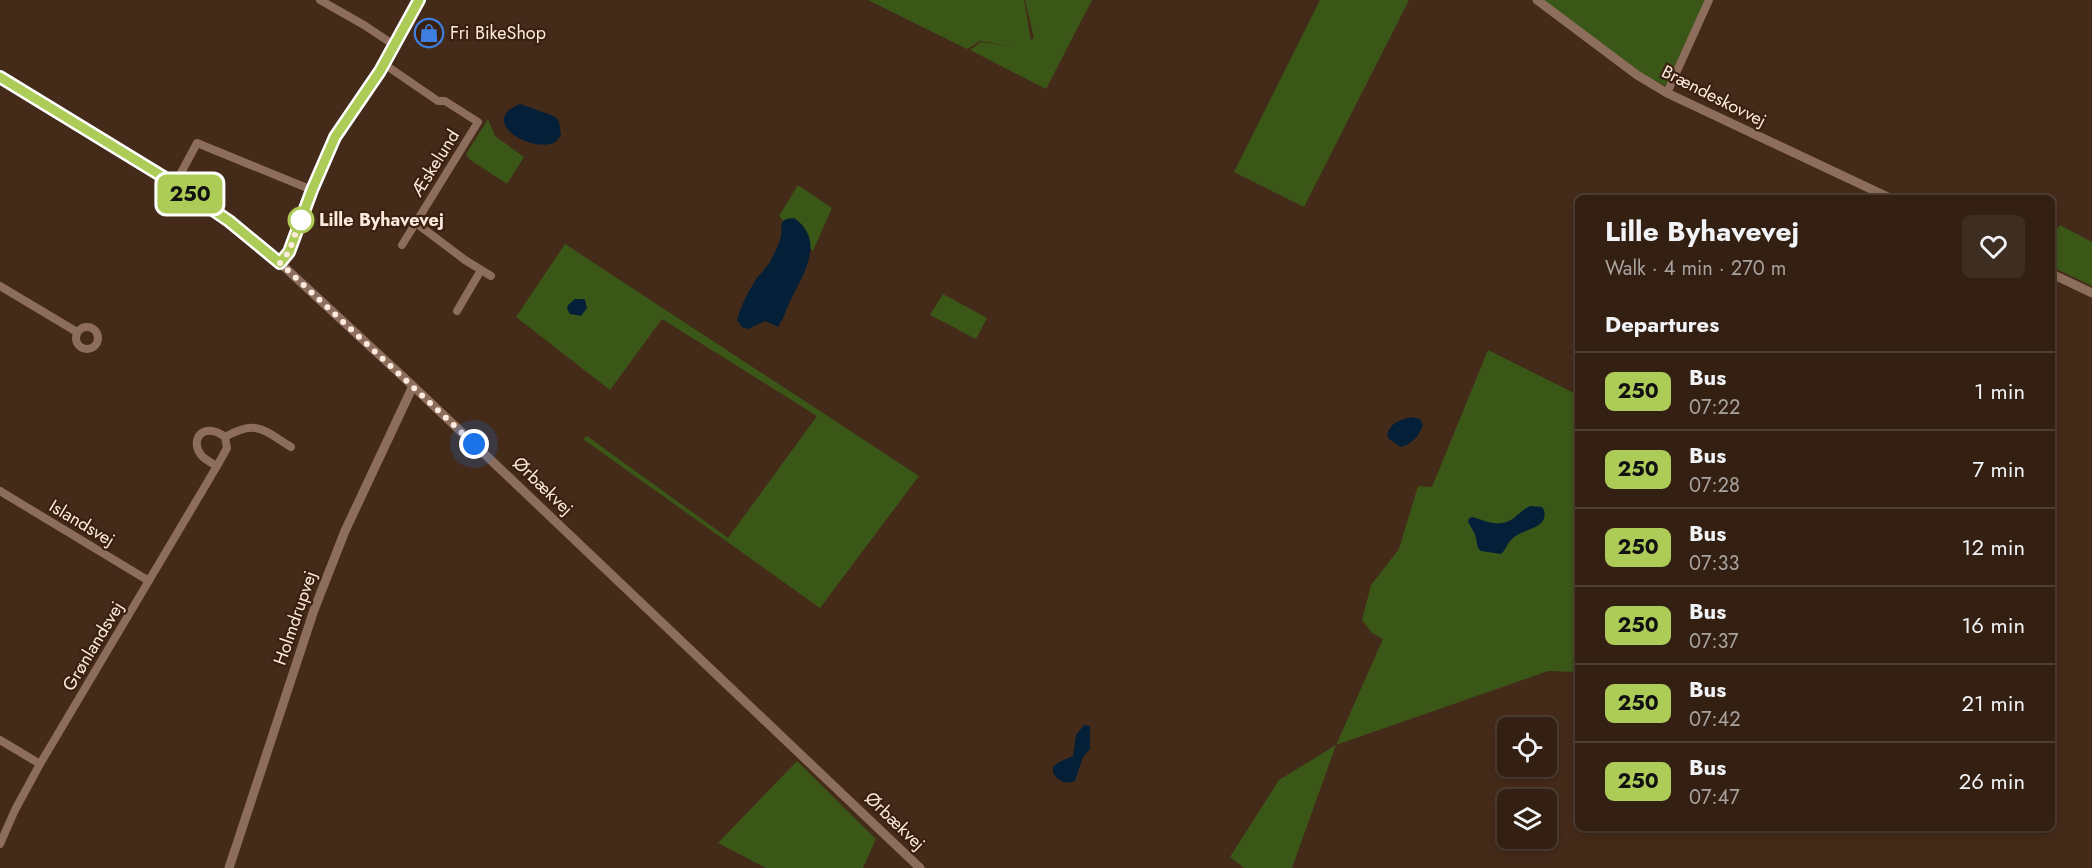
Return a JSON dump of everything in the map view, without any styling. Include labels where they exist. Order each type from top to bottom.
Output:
[{"type":"street","points":[[320,0],[394,45]]},
{"type":"street","points":[[280,263],[289,252],[335,137],[384,64],[419,0]]},
{"type":"street","name":"Brændeskovvej","points":[[1536,0],[1636,75],[1667,93],[1884,195]]},
{"type":"street","points":[[1667,93],[1708,0]]},
{"type":"street","name":"Æskelund","points":[[384,64],[438,101],[445,101],[478,122],[402,245]]},
{"type":"street","name":"Ørbækvej","points":[[0,77],[175,184],[229,221],[280,263],[413,386],[920,868]]},
{"type":"street","points":[[175,184],[197,142],[312,190]]},
{"type":"street","name":"Æskelund","points":[[416,223],[491,276]]},
{"type":"street","points":[[457,311],[481,270]]},
{"type":"street","points":[[2055,275],[2092,293]]},
{"type":"street","points":[[0,286],[77,332]]},
{"type":"street","name":"Holmdrupvej","points":[[229,868],[314,610],[345,531],[413,386]]},
{"type":"street","points":[[217,466],[199,453],[196,445],[199,435],[206,430],[216,430],[225,437],[240,428],[250,426],[261,429],[291,447]]},
{"type":"street","name":"Grønlandsvej","points":[[0,844],[40,764],[227,448],[225,437]]},
{"type":"street","name":"Islandsvej","points":[[0,491],[149,581]]},
{"type":"street","points":[[0,740],[40,764]]},
{"type":"green space","points":[[868,0],[1024,0],[1031,40],[1034,38],[1025,0],[1092,0],[1046,89],[970,50],[981,42],[1021,48],[980,41],[967,49]]},
{"type":"green space","points":[[1320,0],[1409,0],[1304,207],[1234,172]]},
{"type":"green space","points":[[1541,0],[1705,0],[1666,86],[1644,76]]},
{"type":"green space","points":[[488,119],[495,136],[524,157],[507,184],[469,159],[466,154]]},
{"type":"green space","points":[[798,185],[832,208],[813,251],[779,216]]},
{"type":"green space","points":[[2060,225],[2092,242],[2092,286],[2055,268],[2055,231]]},
{"type":"green space","points":[[565,244],[919,476],[820,608],[583,439],[587,436],[728,538],[817,416],[662,319],[610,390],[516,317]]},
{"type":"green space","points":[[943,294],[987,318],[976,339],[930,315]]},
{"type":"green space","points":[[1488,350],[1575,394],[1575,672],[1548,671],[1336,745],[1383,639],[1372,633],[1362,620],[1371,585],[1399,549],[1418,486],[1432,487]]},
{"type":"green space","points":[[1336,745],[1292,868],[1244,868],[1230,857],[1279,780]]},
{"type":"green space","points":[[797,761],[876,839],[863,868],[766,868],[718,843]]},
{"type":"water","points":[[520,104],[554,116],[559,121],[561,135],[557,141],[541,145],[530,143],[511,133],[505,126],[504,118],[508,111]]},
{"type":"water","points":[[794,218],[809,236],[810,256],[782,320],[778,327],[765,321],[748,329],[742,327],[737,320],[744,300],[774,253],[781,237],[783,221]]},
{"type":"water","points":[[575,299],[585,300],[587,308],[581,316],[570,314],[567,309]]},
{"type":"water","points":[[1411,417],[1420,419],[1423,425],[1415,439],[1401,447],[1389,439],[1387,434],[1396,422]]},
{"type":"water","points":[[1530,506],[1542,507],[1544,510],[1543,521],[1539,525],[1516,535],[1501,554],[1481,551],[1478,548],[1475,534],[1468,522],[1469,518],[1504,523]]},
{"type":"water","points":[[1084,725],[1090,726],[1090,749],[1083,757],[1075,781],[1062,782],[1053,773],[1053,767],[1073,756],[1076,735]]},
{"type":"bus line","name":"250","points":[[0,77],[175,184],[229,221],[280,263],[289,252],[335,137],[380,71],[419,0]]},
{"type":"place","name":"Fri BikeShop","points":[[429,33]]},
{"type":"place","name":"Lille Byhavevej","points":[[301,220]]},
{"type":"route","points":[[301,220],[303,212],[289,252],[280,263],[474,444]]}]
